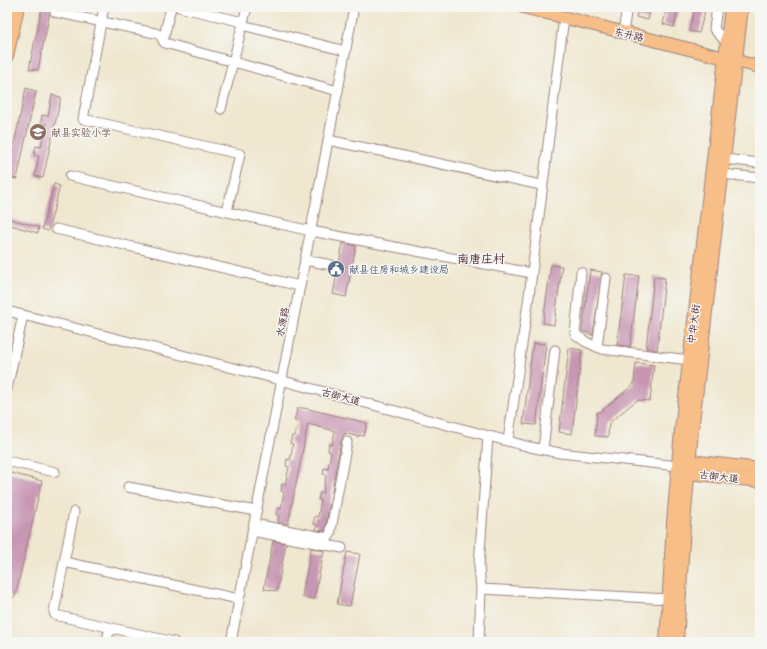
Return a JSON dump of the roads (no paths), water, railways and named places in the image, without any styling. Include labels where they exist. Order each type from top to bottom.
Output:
[{"type":"main road","points":[[7,56],[18,7]]},
{"type":"main road","name":"东升路","points":[[522,7],[760,67]]},
{"type":"main road","name":"中华大街","points":[[666,642],[668,599],[682,466],[724,159],[730,59],[727,43],[731,7]]},
{"type":"main road","name":"中华大街","points":[[678,642],[682,466],[689,360],[730,59],[742,7]]},
{"type":"main road","name":"东升路","points":[[730,59],[760,62]]},
{"type":"main road","name":"古御大道","points":[[682,466],[760,469]]},
{"type":"main road","name":"古御大道","points":[[682,466],[760,481]]},
{"type":"street","points":[[104,7],[83,119],[240,154],[227,211]]},
{"type":"street","points":[[163,41],[171,7]]},
{"type":"street","points":[[179,7],[243,23],[346,52]]},
{"type":"street","points":[[221,109],[246,7]]},
{"type":"street","name":"水源路","points":[[231,642],[354,7]]},
{"type":"street","points":[[623,32],[627,7]]},
{"type":"street","points":[[717,7],[714,29],[727,43]]},
{"type":"street","points":[[55,12],[155,33],[160,35],[163,41],[338,91]]},
{"type":"street","points":[[508,441],[532,272],[541,185],[564,17]]},
{"type":"street","points":[[328,140],[541,185]]},
{"type":"street","points":[[724,159],[760,164]]},
{"type":"street","points":[[722,174],[760,178]]},
{"type":"street","points":[[70,176],[311,231],[532,272]]},
{"type":"street","points":[[56,229],[300,286]]},
{"type":"street","points":[[305,260],[331,265]]},
{"type":"street","points":[[581,272],[574,334],[597,347],[689,360]]},
{"type":"street","points":[[597,347],[606,278]]},
{"type":"street","name":"古御大道","points":[[7,311],[282,381],[508,441],[543,449],[682,466]]},
{"type":"street","points":[[7,390],[23,315]]},
{"type":"street","points":[[543,449],[555,350]]},
{"type":"street","points":[[479,642],[481,589],[479,566],[488,436]]},
{"type":"street","points":[[253,528],[328,538],[330,535],[347,442]]},
{"type":"street","points":[[7,461],[54,472]]},
{"type":"street","points":[[128,486],[256,511]]},
{"type":"street","points":[[74,512],[54,612],[55,615],[174,642]]},
{"type":"street","points":[[253,528],[342,548]]},
{"type":"street","points":[[64,562],[239,599]]},
{"type":"street","points":[[481,589],[668,599]]},
{"type":"street","points":[[106,642],[109,632],[115,628]]},
{"type":"street","points":[[131,632],[133,642]]},
{"type":"place","name":"献县实验小学","points":[[38,132]]},
{"type":"place","name":"献县住房和城乡建设局","points":[[336,269]]},
{"type":"district","name":"南唐庄村","points":[[481,259]]}]
